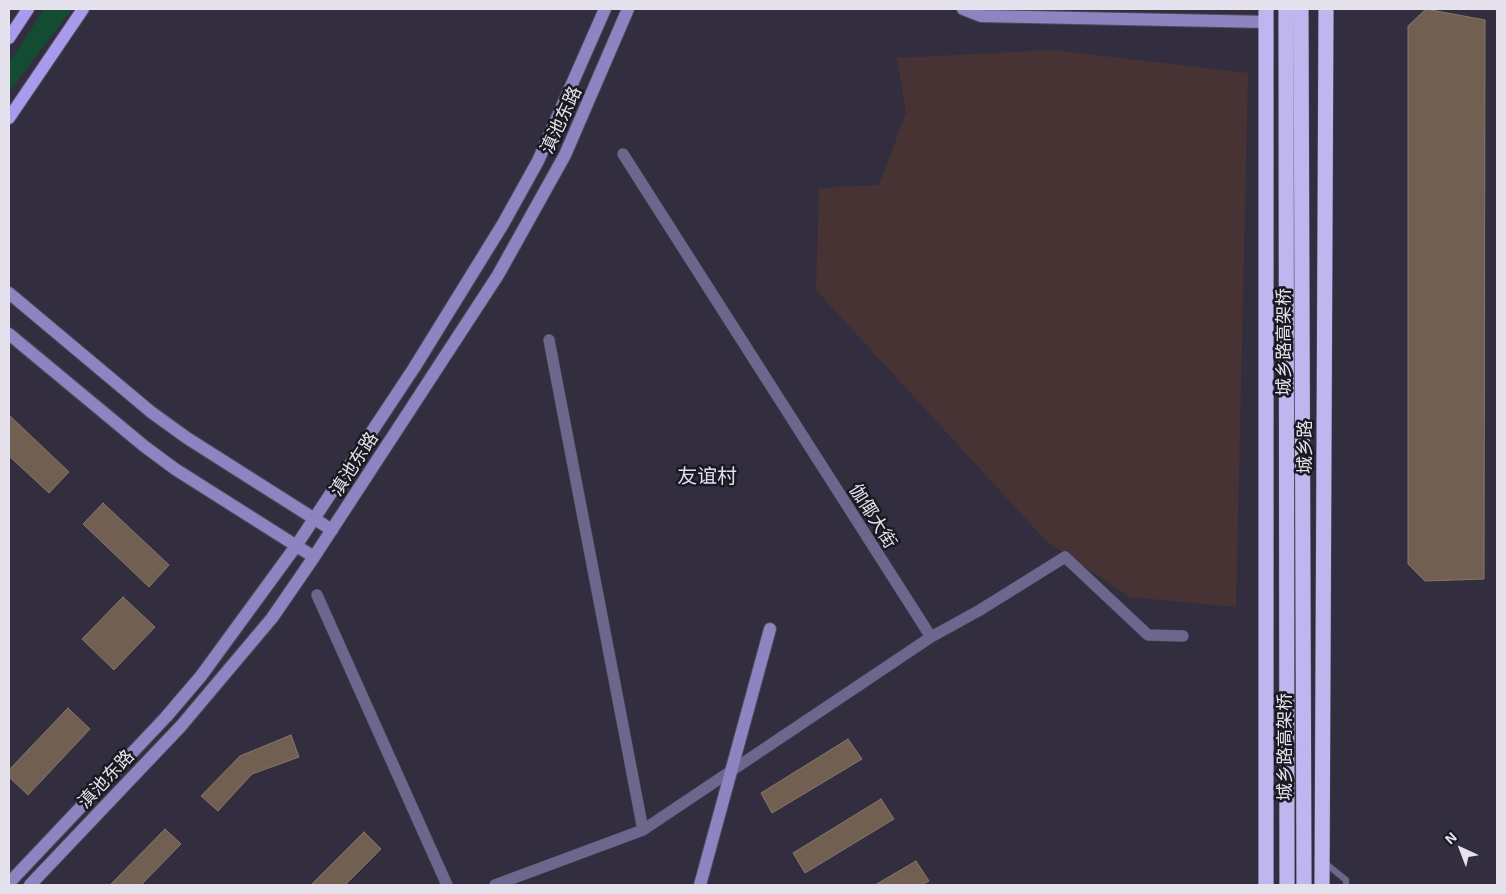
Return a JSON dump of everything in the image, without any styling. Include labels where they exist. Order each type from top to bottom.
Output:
[{"type":"highway","name":"城乡路高架桥","points":[[1286,9],[1287,885]]},
{"type":"highway","name":"城乡路高架桥","points":[[1301,9],[1304,885]]},
{"type":"highway","name":"城乡路","points":[[1322,885],[1326,9]]},
{"type":"highway","points":[[1266,15],[1266,885]]},
{"type":"main road","points":[[9,38],[28,9]]},
{"type":"main road","points":[[9,118],[83,9]]},
{"type":"street","name":"滇池东路","points":[[9,883],[172,710],[206,669],[296,546],[414,368],[503,224],[538,161],[606,9]]},
{"type":"street","name":"滇池东路","points":[[30,885],[199,705],[272,618],[314,557],[503,267],[565,155],[628,9]]},
{"type":"street","points":[[963,9],[981,16],[1266,15]]},
{"type":"street","name":"伽倻大街","points":[[623,154],[931,638]]},
{"type":"street","points":[[9,293],[166,422],[219,460],[332,530]]},
{"type":"street","points":[[9,334],[144,446],[175,469],[314,557]]},
{"type":"street","points":[[548,340],[644,830]]},
{"type":"street","points":[[496,885],[644,830],[931,638],[1065,557],[1148,635],[1183,636]]},
{"type":"street","points":[[317,595],[447,885]]},
{"type":"street","points":[[700,885],[770,629]]},
{"type":"lane","points":[[1322,860],[1346,880],[1346,885]]},
{"type":"shaded area","points":[[1053,50],[1248,73],[1236,607],[1130,597],[1045,540],[816,290],[819,188],[879,185],[906,113],[897,58]]},
{"type":"green space","points":[[44,9],[72,9],[9,92],[9,63]]},
{"type":"building","points":[[1426,9],[1485,20],[1484,579],[1425,581],[1408,564],[1408,26]]},
{"type":"building","points":[[9,415],[69,472],[49,493],[9,456]]},
{"type":"building","points":[[103,503],[169,565],[149,587],[83,524]]},
{"type":"building","points":[[123,597],[155,627],[114,670],[82,639]]},
{"type":"building","points":[[68,708],[90,729],[28,795],[9,777],[9,770]]},
{"type":"building","points":[[291,735],[299,757],[252,774],[218,811],[201,796],[240,756]]},
{"type":"building","points":[[848,739],[862,759],[772,813],[761,793]]},
{"type":"building","points":[[881,799],[894,819],[805,873],[793,853]]},
{"type":"building","points":[[165,829],[181,844],[141,885],[110,885]]},
{"type":"building","points":[[364,832],[381,849],[345,885],[311,885]]},
{"type":"building","points":[[916,861],[929,881],[921,885],[875,885]]},
{"type":"district","name":"友谊村","points":[[707,476]]}]
